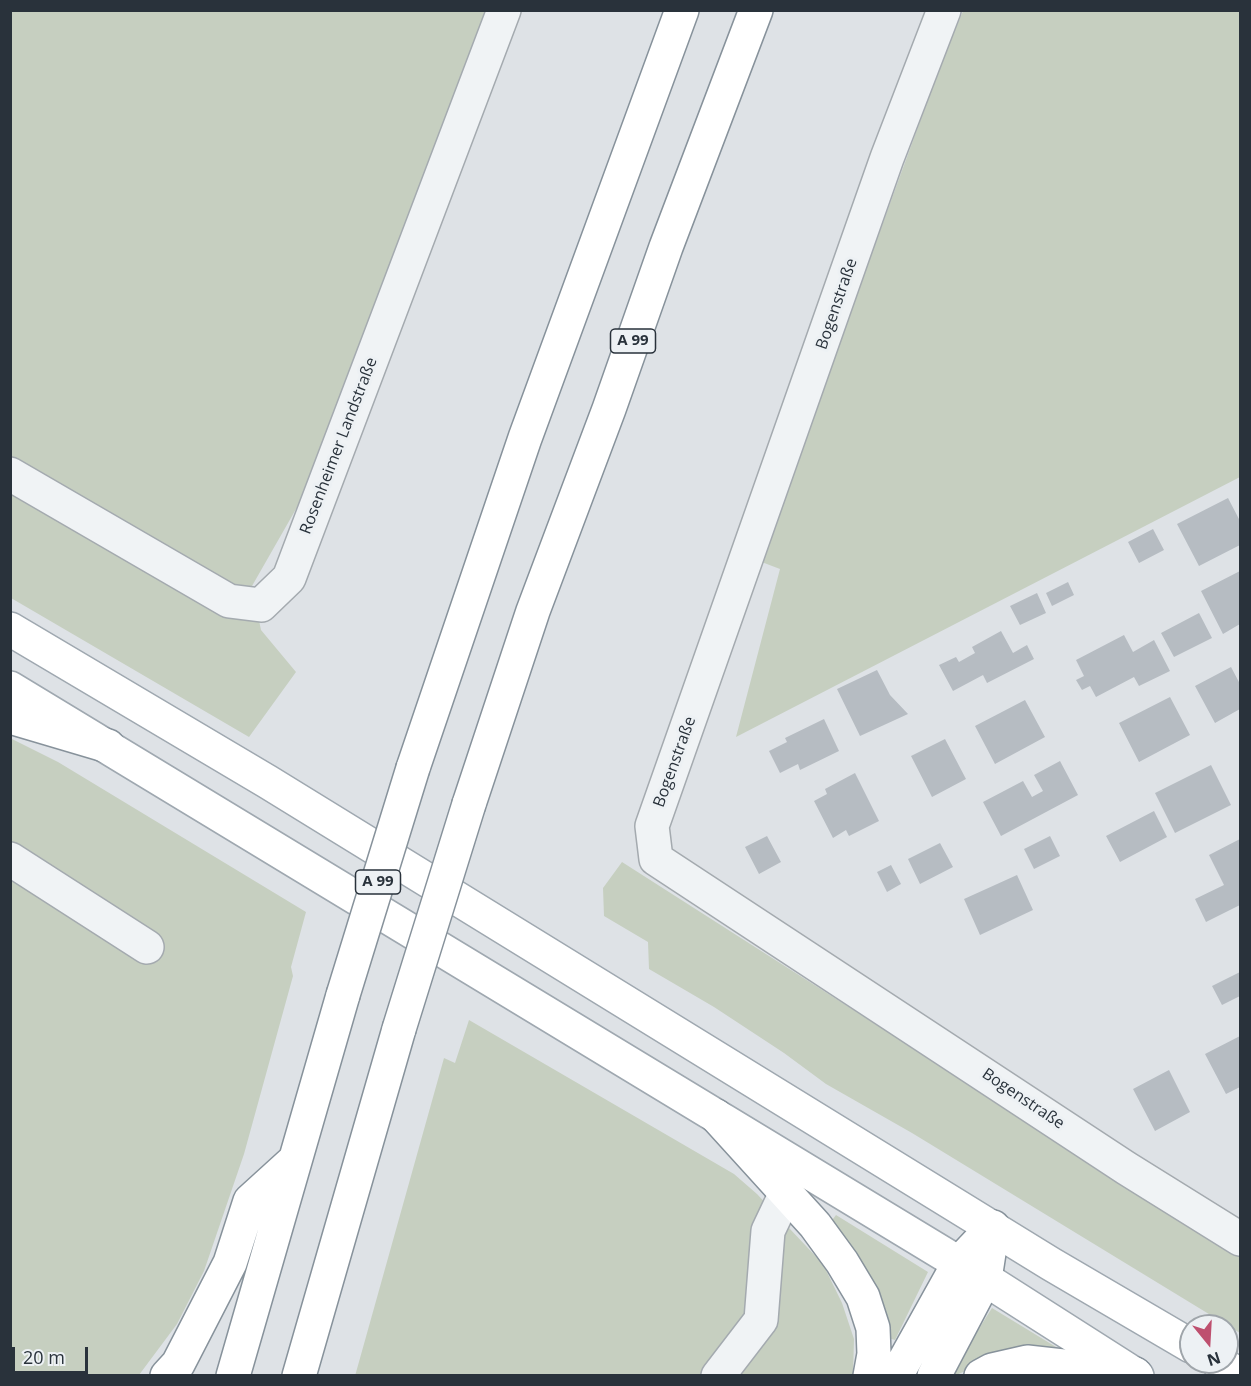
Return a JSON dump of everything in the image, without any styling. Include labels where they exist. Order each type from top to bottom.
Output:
[{"type":"main road","name":"A 99","points":[[233,1376],[343,995],[413,768],[525,438],[682,10]]},
{"type":"main road","name":"A 99","points":[[298,1376],[399,1029],[469,804],[533,611],[609,409],[666,247],[756,10]]},
{"type":"main road","points":[[10,629],[287,794],[1051,1264],[1179,1339]]},
{"type":"main road","points":[[10,688],[972,1271],[1136,1375]]},
{"type":"main road","points":[[10,717],[108,746]]},
{"type":"main road","points":[[716,1116],[822,1234],[863,1297],[873,1328],[874,1354],[870,1376]]},
{"type":"main road","points":[[167,1376],[178,1364],[230,1263],[250,1201],[294,1161]]},
{"type":"main road","points":[[934,1376],[972,1271],[993,1227]]},
{"type":"main road","points":[[896,1376],[972,1271]]},
{"type":"main road","points":[[981,1376],[992,1370],[1027,1362],[1136,1375]]},
{"type":"street","name":"Rosenheimer Landstraße","points":[[10,474],[229,601],[261,605],[289,578],[504,10]]},
{"type":"street","name":"Bogenstraße","points":[[944,10],[887,158],[652,826],[656,859],[1126,1168],[1240,1239]]},
{"type":"street","points":[[10,859],[147,947]]},
{"type":"street","points":[[718,1376],[760,1320],[768,1231],[786,1193]]},
{"type":"green space","points":[[11,11],[489,11],[300,502],[252,586],[261,630],[296,672],[249,737],[11,598]]},
{"type":"green space","points":[[963,11],[1240,11],[1240,477],[736,737],[780,569],[759,561],[944,56]]},
{"type":"green space","points":[[10,738],[58,762],[306,912],[291,967],[293,976],[244,1154],[204,1271],[177,1324],[139,1375],[11,1375]]},
{"type":"green space","points":[[622,862],[1240,1257],[1240,1333],[1239,1314],[1209,1314],[912,1133],[826,1084],[714,1007],[649,969],[648,942],[604,916],[603,888]]},
{"type":"green space","points":[[469,1020],[734,1174],[757,1194],[823,1264],[842,1303],[854,1339],[853,1375],[355,1376],[444,1058],[455,1063]]},
{"type":"green space","points":[[836,1215],[928,1272],[895,1340],[888,1338],[886,1320],[875,1284],[830,1223]]},
{"type":"green space","points":[[992,1308],[1061,1350],[989,1361],[949,1376]]},
{"type":"building","points":[[1228,498],[1240,521],[1240,545],[1199,566],[1177,524]]},
{"type":"building","points":[[1153,529],[1164,550],[1139,563],[1128,542]]},
{"type":"building","points":[[1240,571],[1240,624],[1223,634],[1201,591]]},
{"type":"building","points":[[1068,582],[1074,595],[1052,606],[1046,593]]},
{"type":"building","points":[[1037,593],[1046,613],[1020,625],[1010,606]]},
{"type":"building","points":[[1199,613],[1212,638],[1174,657],[1161,633]]},
{"type":"building","points":[[1001,631],[1013,653],[1027,645],[1034,659],[987,683],[983,675],[953,691],[939,665],[956,657],[959,662],[975,653],[972,647]]},
{"type":"building","points":[[1124,635],[1133,652],[1154,640],[1170,671],[1139,686],[1134,677],[1096,697],[1090,686],[1082,690],[1076,680],[1084,676],[1076,660]]},
{"type":"building","points":[[1231,667],[1240,684],[1240,709],[1215,723],[1195,686]]},
{"type":"building","points":[[877,670],[890,695],[908,714],[860,736],[837,689]]},
{"type":"building","points":[[1170,697],[1190,735],[1139,762],[1119,723]]},
{"type":"building","points":[[1025,700],[1045,737],[995,764],[975,726]]},
{"type":"building","points":[[824,719],[839,751],[800,770],[798,764],[780,773],[769,751],[787,742],[785,738]]},
{"type":"building","points":[[945,739],[966,779],[932,797],[911,756]]},
{"type":"building","points":[[1060,761],[1078,795],[1001,836],[983,802],[1023,781],[1032,797],[1043,791],[1034,775]]},
{"type":"building","points":[[1211,765],[1231,805],[1175,833],[1155,793]]},
{"type":"building","points":[[855,773],[879,821],[849,836],[846,830],[833,838],[814,801],[827,794],[825,789]]},
{"type":"building","points":[[1154,811],[1167,837],[1120,862],[1106,836]]},
{"type":"building","points":[[767,836],[781,862],[759,874],[745,847]]},
{"type":"building","points":[[1050,836],[1060,856],[1034,869],[1024,849]]},
{"type":"building","points":[[1240,839],[1240,905],[1206,922],[1195,899],[1224,885],[1209,855]]},
{"type":"building","points":[[940,843],[953,867],[920,884],[908,859]]},
{"type":"building","points":[[891,865],[901,884],[887,892],[877,872]]},
{"type":"building","points":[[1017,875],[1033,910],[980,935],[964,899]]},
{"type":"building","points":[[1240,972],[1240,996],[1222,1005],[1212,986]]},
{"type":"building","points":[[1240,1036],[1240,1087],[1226,1094],[1205,1054]]},
{"type":"building","points":[[1169,1070],[1190,1112],[1155,1131],[1133,1089]]}]
